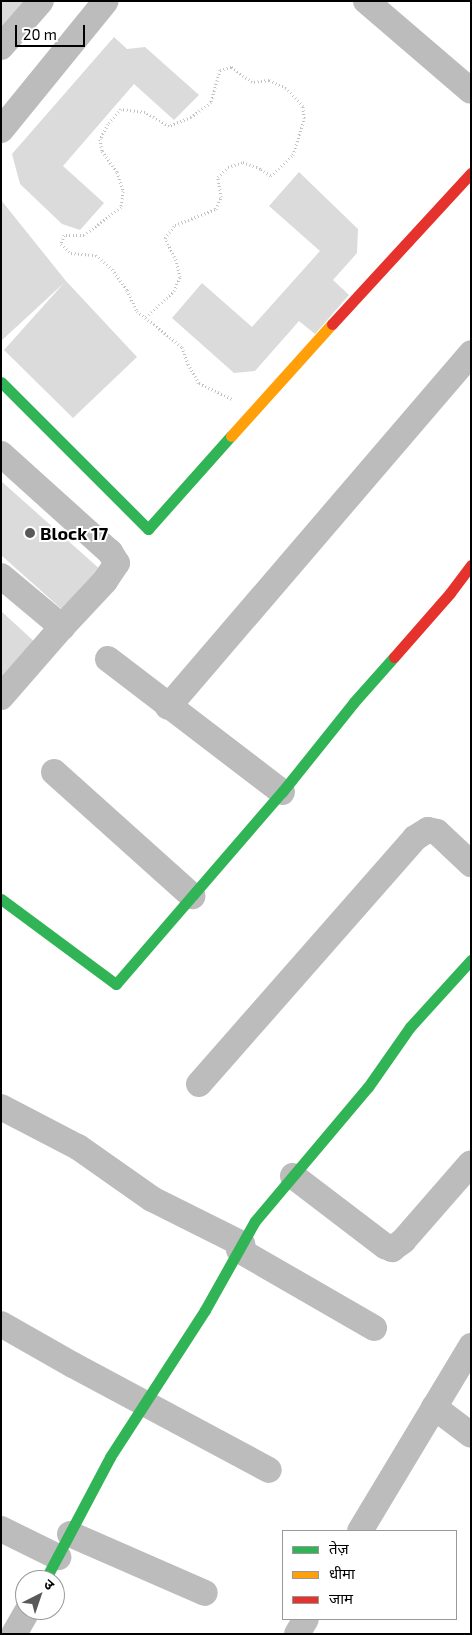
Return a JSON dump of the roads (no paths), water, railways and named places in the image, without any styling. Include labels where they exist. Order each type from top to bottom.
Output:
[{"type":"street","points":[[1,47],[41,1]]},
{"type":"street","points":[[1,130],[106,1]]},
{"type":"street","points":[[366,1],[471,91]]},
{"type":"street","points":[[1,382],[148,529],[410,237],[471,173]]},
{"type":"street","points":[[168,707],[471,353]]},
{"type":"street","points":[[1,454],[110,552],[117,563],[105,581],[1,697]]},
{"type":"street","points":[[1,899],[116,984],[282,792],[354,702],[450,593],[471,564]]},
{"type":"street","points":[[1,576],[62,627]]},
{"type":"street","points":[[108,659],[168,707],[282,792]]},
{"type":"street","points":[[54,772],[192,896]]},
{"type":"street","points":[[199,1084],[415,838],[428,830],[437,832],[471,864]]},
{"type":"street","points":[[51,1570],[110,1457],[205,1310],[255,1221],[368,1087],[410,1027],[471,960]]},
{"type":"street","points":[[1,1107],[78,1146],[152,1199],[240,1247],[374,1328]]},
{"type":"street","points":[[293,1176],[385,1246],[392,1249],[403,1241],[471,1163]]},
{"type":"street","points":[[1,1324],[269,1470]]},
{"type":"street","points":[[361,1530],[471,1346]]},
{"type":"street","points":[[434,1407],[471,1434]]},
{"type":"street","points":[[1,1529],[58,1557]]},
{"type":"street","points":[[70,1534],[205,1593]]},
{"type":"street","points":[[14,1634],[22,1620]]},
{"type":"street","points":[[297,1634],[305,1620]]},
{"type":"place","name":"Block 17","points":[[30,533]]}]
